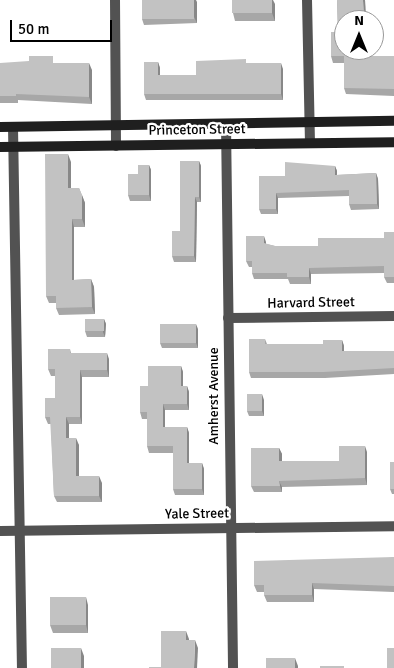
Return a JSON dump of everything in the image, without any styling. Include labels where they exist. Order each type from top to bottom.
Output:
[{"type":"main road","name":"Princeton Street","points":[[0,127],[394,121]]},
{"type":"main road","name":"Princeton Street","points":[[0,147],[394,142]]},
{"type":"street","points":[[115,0],[116,146]]},
{"type":"street","points":[[307,0],[310,143]]},
{"type":"street","name":"Amherst Avenue","points":[[226,124],[229,527],[233,668]]},
{"type":"street","points":[[13,126],[22,668]]},
{"type":"street","name":"Harvard Street","points":[[228,318],[394,316]]},
{"type":"street","name":"Yale Street","points":[[0,531],[394,526]]},
{"type":"building","points":[[142,0],[194,0],[194,19],[142,19]]},
{"type":"building","points":[[232,0],[272,0],[272,13],[232,13]]},
{"type":"building","points":[[337,0],[363,0],[364,10],[337,10]]},
{"type":"building","points":[[331,32],[334,32],[334,56],[331,56]]},
{"type":"building","points":[[29,56],[53,56],[53,63],[89,63],[89,97],[16,94],[16,96],[0,96],[0,63],[29,61]]},
{"type":"building","points":[[384,56],[394,56],[394,89],[344,88],[344,60],[384,60]]},
{"type":"building","points":[[246,59],[246,63],[281,63],[281,94],[144,94],[144,62],[158,62],[158,75],[196,75],[196,61]]},
{"type":"building","points":[[45,154],[68,154],[68,188],[79,188],[82,195],[82,219],[72,219],[72,280],[91,279],[92,307],[56,308],[56,296],[46,296]]},
{"type":"building","points":[[180,161],[199,161],[199,197],[195,197],[194,256],[172,256],[172,231],[180,231]]},
{"type":"building","points":[[285,162],[335,166],[335,175],[376,173],[377,204],[349,204],[349,190],[276,193],[276,209],[259,209],[259,176],[285,176]]},
{"type":"building","points":[[138,165],[149,165],[149,195],[128,195],[128,174],[138,174]]},
{"type":"building","points":[[384,232],[394,232],[394,277],[384,277],[384,266],[309,268],[309,277],[287,277],[287,273],[252,273],[252,261],[246,261],[246,236],[264,236],[264,243],[275,246],[318,246],[318,238],[384,238]]},
{"type":"building","points":[[85,319],[104,319],[104,331],[85,331]]},
{"type":"building","points":[[160,324],[196,324],[196,343],[160,343]]},
{"type":"building","points":[[249,339],[265,339],[265,344],[323,344],[323,340],[342,340],[342,351],[394,351],[394,368],[323,372],[249,372]]},
{"type":"building","points":[[48,349],[70,349],[70,353],[107,353],[107,370],[80,370],[80,417],[66,417],[66,438],[76,438],[76,476],[99,476],[99,496],[54,496],[50,417],[45,417],[45,398],[55,398],[55,369],[48,369]]},
{"type":"building","points":[[148,366],[181,366],[181,386],[187,386],[187,404],[163,404],[163,427],[187,427],[187,463],[202,463],[202,489],[173,489],[173,446],[147,446],[147,412],[140,412],[140,386],[148,386]]},
{"type":"building","points":[[247,394],[262,394],[262,411],[247,411]]},
{"type":"building","points":[[339,446],[365,446],[365,478],[279,481],[280,486],[251,486],[251,448],[279,448],[279,461],[339,461]]},
{"type":"building","points":[[390,462],[394,462],[394,489],[390,489]]},
{"type":"building","points":[[394,557],[394,586],[312,583],[312,595],[264,595],[264,585],[254,585],[254,561]]},
{"type":"building","points":[[50,597],[86,597],[86,625],[50,625]]},
{"type":"building","points":[[161,631],[186,631],[186,640],[195,640],[194,668],[149,668],[161,667]]},
{"type":"building","points":[[51,648],[81,648],[81,668],[51,668]]},
{"type":"building","points":[[387,648],[394,648],[394,668],[387,668]]},
{"type":"building","points":[[266,658],[295,658],[295,668],[266,668]]},
{"type":"building","points":[[320,666],[344,666],[344,668],[320,668]]}]
